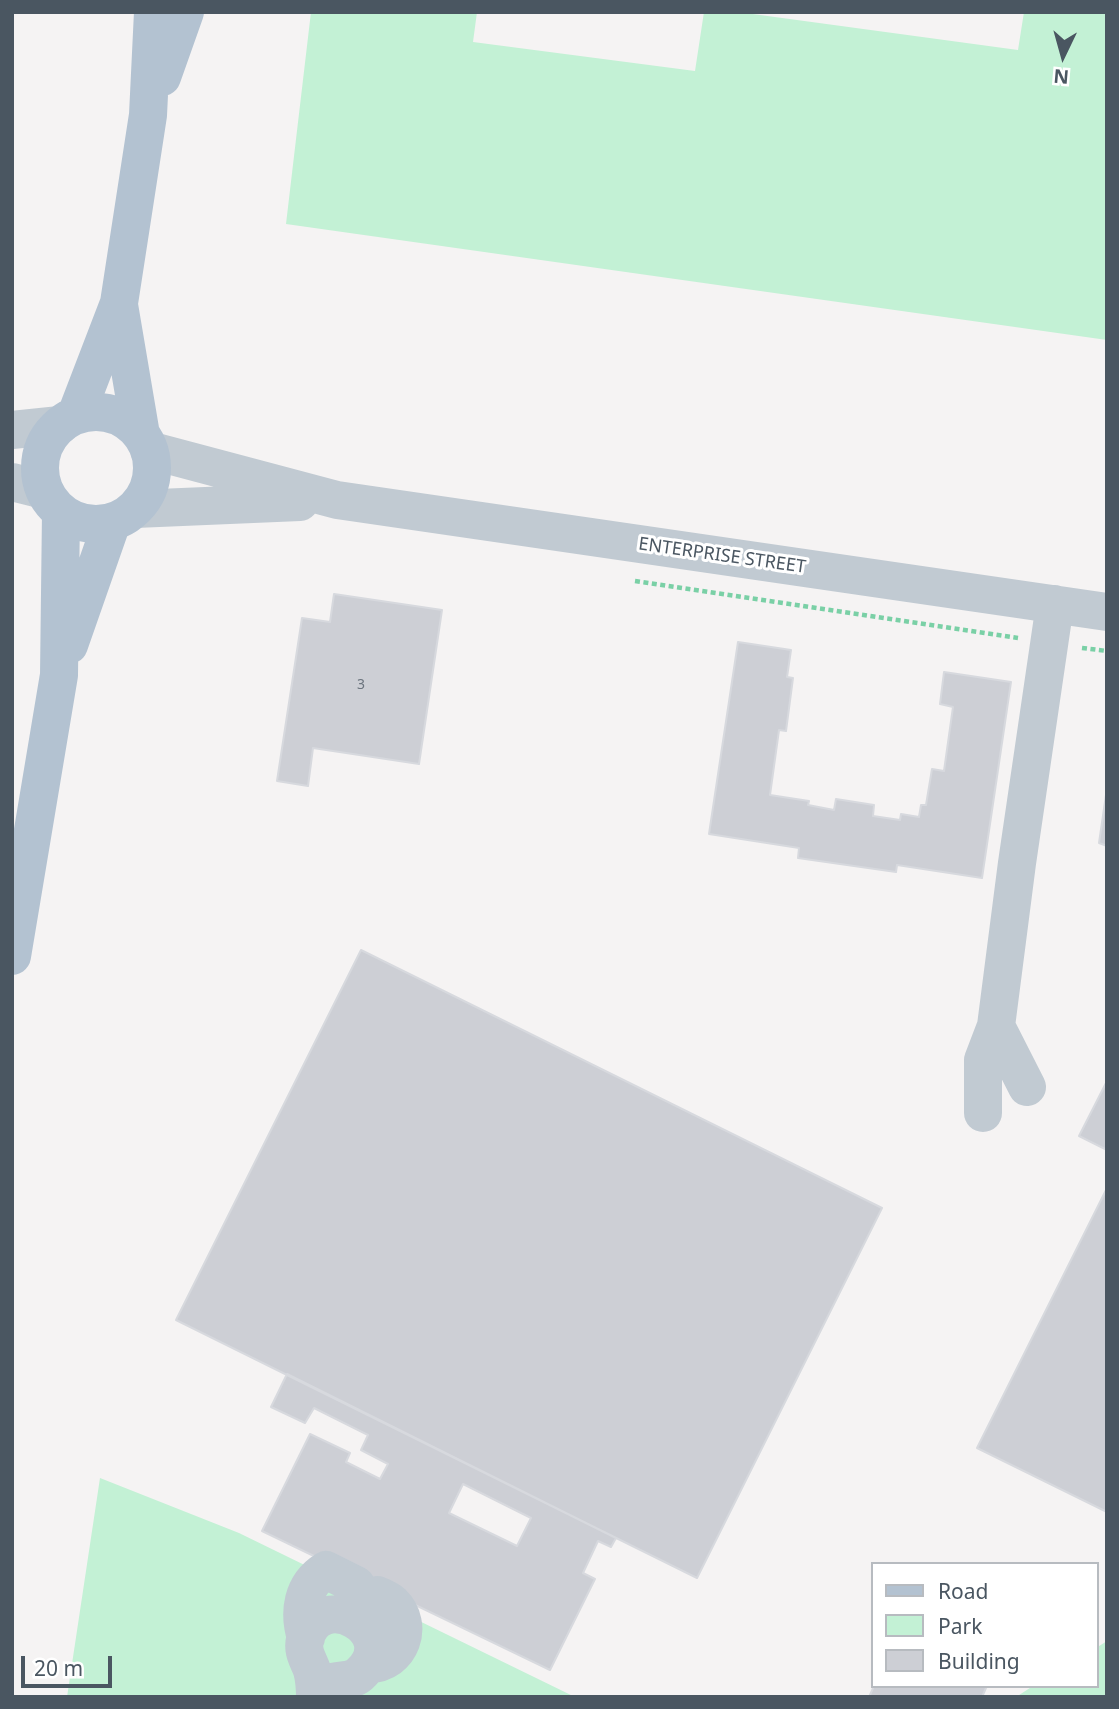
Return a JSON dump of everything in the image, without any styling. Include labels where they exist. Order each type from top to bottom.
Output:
[{"type":"main road","points":[[59,674],[39,494],[41,455],[48,439],[68,420],[118,303],[148,115],[153,12]]},
{"type":"main road","points":[[148,115],[185,12]]},
{"type":"main road","points":[[39,494],[77,520],[94,524],[123,515],[145,496],[151,481],[152,465],[145,442],[118,303]]},
{"type":"main road","points":[[68,420],[93,412],[112,414],[128,422],[145,442]]},
{"type":"main road","points":[[12,956],[59,674],[123,515]]},
{"type":"street","points":[[12,430],[68,420]]},
{"type":"street","name":"ENTERPRISE STREET","points":[[145,442],[337,500],[1107,612]]},
{"type":"street","name":"ENTERPRISE STREET","points":[[123,515],[337,500]]},
{"type":"street","points":[[983,1113],[983,1060],[996,1026],[1055,604]]},
{"type":"street","points":[[996,1026],[1027,1087]]},
{"type":"street","points":[[306,1638],[301,1621],[304,1594],[314,1578],[326,1570],[392,1602],[401,1618],[403,1636],[396,1654],[379,1664],[369,1664]]},
{"type":"street","points":[[329,1615],[352,1617],[361,1623],[372,1642],[369,1664],[362,1673],[352,1679],[331,1681],[315,1695],[312,1670],[304,1649],[306,1638],[311,1628],[329,1615]]},
{"type":"path","points":[[622,579],[1107,651]]},
{"type":"green space","points":[[311,12],[477,12],[473,42],[695,71],[704,12],[738,12],[1018,50],[1024,12],[1107,12],[1107,340],[286,224]]},
{"type":"green space","points":[[100,1478],[239,1533],[575,1697],[67,1697]]},
{"type":"green space","points":[[1107,1641],[1107,1697],[1016,1697],[1030,1688],[1098,1688],[1098,1647]]},
{"type":"building","points":[[334,594],[442,610],[419,764],[313,748],[308,786],[277,781],[302,618],[330,622]]},
{"type":"building","points":[[738,642],[791,650],[787,677],[793,678],[786,731],[779,730],[770,795],[809,801],[808,805],[834,810],[836,799],[874,805],[873,816],[900,820],[901,814],[919,817],[921,805],[926,805],[932,769],[944,771],[953,707],[940,704],[944,672],[1011,682],[982,878],[897,865],[896,872],[798,858],[799,848],[709,834]]},
{"type":"building","points":[[1107,788],[1107,846],[1099,843]]},
{"type":"building","points":[[361,950],[882,1208],[697,1578],[176,1320]]},
{"type":"building","points":[[1107,1081],[1107,1150],[1079,1136]]},
{"type":"building","points":[[1107,1188],[1107,1512],[977,1448]]},
{"type":"building","points":[[287,1374],[616,1538],[611,1547],[598,1541],[583,1573],[595,1579],[550,1670],[262,1531],[310,1434],[350,1453],[346,1462],[380,1479],[388,1464],[361,1450],[368,1435],[314,1408],[305,1423],[271,1407]],"holes":[[[463,1484],[531,1518],[517,1546],[449,1513]]]},
{"type":"building","points":[[873,1688],[986,1688],[982,1697],[869,1697]]}]
